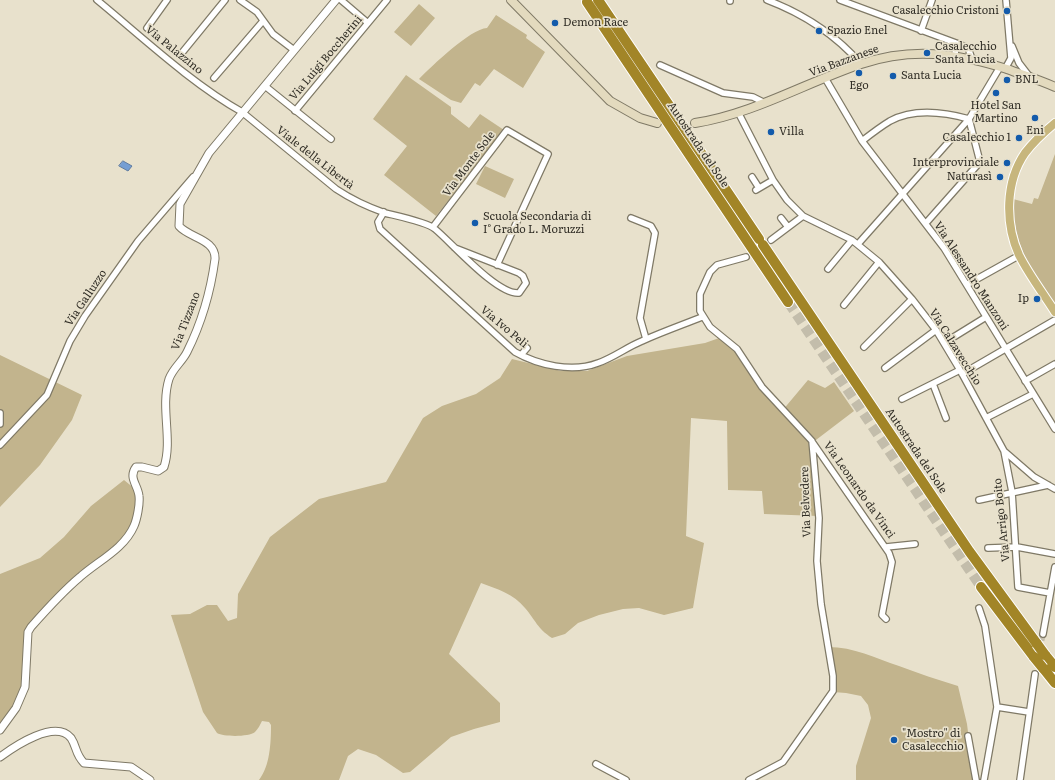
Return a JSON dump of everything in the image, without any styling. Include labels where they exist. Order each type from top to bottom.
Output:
[{"type":"highway","name":"Autostrada del Sole","points":[[598,0],[764,241],[969,551],[1055,667]]},
{"type":"highway","name":"Autostrada del Sole","points":[[587,2],[788,302]]},
{"type":"highway","points":[[981,587],[1034,657],[1039,671],[1055,683]]},
{"type":"main road","points":[[511,0],[610,100],[640,118],[657,123]]},
{"type":"main road","name":"Via Bazzanese","points":[[694,123],[738,112],[861,64],[907,54],[955,56],[972,59],[1053,85]]},
{"type":"main road","points":[[1055,124],[1037,139],[1025,154],[1013,180],[1010,200],[1010,224],[1012,235],[1020,255],[1055,312]]},
{"type":"street","name":"Via Palazzino","points":[[97,0],[199,83],[225,102],[242,112]]},
{"type":"street","points":[[147,28],[167,0]]},
{"type":"street","points":[[181,54],[225,0]]},
{"type":"street","points":[[240,0],[257,12],[273,34],[294,50]]},
{"type":"street","name":"Via Tizzano","points":[[0,730],[16,708],[25,687],[28,632],[30,627],[80,577],[106,558],[130,532],[134,525],[140,497],[132,478],[132,472],[136,468],[142,467],[158,471],[164,467],[167,453],[165,410],[169,379],[174,369],[187,352],[209,294],[216,253],[208,242],[184,232],[179,226],[180,204],[209,153],[336,0]]},
{"type":"street","points":[[341,0],[368,23]]},
{"type":"street","name":"Via Luigi Boccherini","points":[[295,111],[387,0]]},
{"type":"street","points":[[767,0],[792,10],[811,20],[840,42],[861,64]]},
{"type":"street","points":[[840,0],[968,48],[972,59]]},
{"type":"street","points":[[921,30],[932,0]]},
{"type":"street","points":[[858,244],[969,119],[1011,58],[1011,41],[1006,0]]},
{"type":"street","points":[[214,78],[263,21]]},
{"type":"street","points":[[1011,41],[1019,63],[1031,78]]},
{"type":"street","points":[[955,56],[956,43]]},
{"type":"street","points":[[660,65],[723,93],[753,97],[763,102]]},
{"type":"street","name":"Via Alessandro Manzoni","points":[[825,78],[862,141],[926,223],[968,284],[986,317],[1055,429]]},
{"type":"street","points":[[265,86],[331,139]]},
{"type":"street","name":"Viale della Libertà","points":[[242,112],[336,189],[350,198],[384,212],[433,227],[493,281],[511,292],[519,293],[526,283],[523,276],[497,265]]},
{"type":"street","name":"Via Calzavecchio","points":[[738,112],[773,180],[787,200],[803,216],[852,240],[879,262],[936,330],[1004,450],[1026,470],[1055,489]]},
{"type":"street","points":[[862,141],[891,120],[914,114],[934,112],[969,119]]},
{"type":"street","points":[[926,223],[980,162],[969,119]]},
{"type":"street","name":"Via Monte Sole","points":[[433,227],[507,130],[548,154],[497,265]]},
{"type":"street","name":"Via Galluzzo","points":[[0,445],[47,395],[70,341],[85,316],[138,241],[200,168]]},
{"type":"street","points":[[752,177],[757,189],[773,180]]},
{"type":"street","name":"Via Ivo Peli","points":[[384,212],[378,222],[380,229],[463,306],[521,355],[550,364],[584,367],[599,363],[646,339],[702,317]]},
{"type":"street","points":[[764,241],[803,216]]},
{"type":"street","points":[[631,218],[651,226],[655,233],[640,318],[646,339]]},
{"type":"street","points":[[781,218],[788,227]]},
{"type":"street","points":[[828,269],[852,240]]},
{"type":"street","points":[[455,248],[497,265]]},
{"type":"street","points":[[968,284],[1020,255]]},
{"type":"street","points":[[746,257],[717,265],[710,272],[699,299],[702,317],[710,327],[737,349],[762,387],[812,441]]},
{"type":"street","points":[[844,305],[879,262]]},
{"type":"street","points":[[864,347],[912,300]]},
{"type":"street","points":[[944,343],[986,317]]},
{"type":"street","points":[[902,399],[961,372],[1006,349],[1055,320]]},
{"type":"street","points":[[885,368],[936,330]]},
{"type":"street","points":[[521,355],[527,348]]},
{"type":"street","points":[[1025,381],[1055,364]]},
{"type":"street","points":[[933,384],[946,418]]},
{"type":"street","points":[[986,418],[1033,394]]},
{"type":"street","points":[[0,413],[0,424]]},
{"type":"street","name":"Via Leonardo da Vinci","points":[[812,441],[886,547],[915,544]]},
{"type":"street","name":"Via Belvedere","points":[[749,780],[783,762],[833,691],[833,676],[821,604],[818,568],[819,518],[812,441]]},
{"type":"street","name":"Via Arrigo Boito","points":[[1004,450],[1012,492],[1018,587],[1050,593]]},
{"type":"street","points":[[979,500],[1048,485]]},
{"type":"street","points":[[886,547],[892,562],[882,614],[886,618]]},
{"type":"street","points":[[988,548],[1016,547],[1055,554]]},
{"type":"street","points":[[1043,634],[1055,567]]},
{"type":"street","points":[[979,608],[985,626],[997,707],[984,780]]},
{"type":"street","points":[[1020,780],[1029,712],[1039,671]]},
{"type":"street","points":[[997,707],[1029,712]]},
{"type":"street","points":[[0,757],[30,739],[45,733],[57,731],[70,737],[74,744],[76,753],[84,763],[131,767],[150,780]]},
{"type":"street","points":[[968,736],[976,780]]},
{"type":"street","points":[[596,764],[626,780]]},
{"type":"shaded area","points":[[419,4],[435,18],[411,46],[394,32]]},
{"type":"shaded area","points":[[496,15],[527,35],[526,38],[545,52],[523,88],[494,69],[480,86],[475,83],[461,103],[451,100],[419,79],[461,41],[480,30],[487,28]]},
{"type":"shaded area","points":[[406,75],[451,107],[451,114],[469,128],[480,114],[504,130],[436,216],[384,175],[407,146],[373,119]]},
{"type":"shaded area","points":[[1055,154],[1055,307],[1031,268],[1020,244],[1016,231],[1013,199],[1032,204],[1034,198],[1038,199]]},
{"type":"shaded area","points":[[485,166],[514,179],[505,198],[476,184]]},
{"type":"shaded area","points":[[722,337],[736,348],[782,411],[808,380],[825,388],[834,382],[854,411],[812,443],[818,516],[764,514],[762,491],[728,490],[727,421],[691,418],[686,536],[704,543],[693,608],[664,615],[639,608],[623,609],[599,615],[578,623],[565,634],[552,638],[540,628],[521,603],[516,599],[505,592],[481,583],[449,654],[500,703],[500,722],[451,737],[410,772],[403,773],[376,755],[358,749],[348,756],[339,780],[259,780],[268,761],[271,739],[271,725],[269,722],[262,721],[255,732],[248,735],[231,736],[217,733],[203,712],[171,615],[190,614],[207,605],[217,605],[228,621],[237,618],[238,594],[270,537],[319,499],[386,482],[423,418],[442,406],[476,394],[500,378],[512,359],[561,371],[587,371],[627,356],[705,343]]},
{"type":"shaded area","points":[[0,355],[82,395],[72,420],[40,465],[0,507]]},
{"type":"shaded area","points":[[124,480],[135,489],[138,505],[129,532],[28,630],[26,681],[19,706],[0,730],[0,574],[40,558],[64,537],[91,506]]},
{"type":"shaded area","points":[[828,647],[838,647],[864,654],[958,686],[967,724],[974,780],[856,780],[856,766],[871,718],[868,705],[861,696],[833,692]]},
{"type":"water","points":[[123,161],[132,166],[128,171],[119,166]]},
{"type":"tunnel","points":[[788,302],[981,587]]},
{"type":"tunnel","points":[[1040,649],[1043,634]]},
{"type":"place","name":"Casalecchio Cristoni","points":[[1007,11]]},
{"type":"place","name":"Demon Race","points":[[555,23]]},
{"type":"place","name":"Spazio Enel","points":[[819,31]]},
{"type":"place","name":"Casalecchio Santa Lucia","points":[[927,53]]},
{"type":"place","name":"Ego","points":[[859,73]]},
{"type":"place","name":"Santa Lucia","points":[[893,76]]},
{"type":"place","name":"BNL","points":[[1007,80]]},
{"type":"place","name":"Hotel San Martino","points":[[996,93]]},
{"type":"place","name":"Eni","points":[[1035,118]]},
{"type":"place","name":"Villa","points":[[771,132]]},
{"type":"place","name":"Casalecchio 1","points":[[1019,138]]},
{"type":"place","name":"Interprovinciale","points":[[1007,163]]},
{"type":"place","name":"Naturasì","points":[[1000,177]]},
{"type":"place","name":"Scuola Secondaria di I° Grado L. Moruzzi","points":[[475,223]]},
{"type":"place","name":"Ip","points":[[1037,299]]},
{"type":"place","name":"\"Mostro\" di Casalecchio","points":[[894,740]]}]
